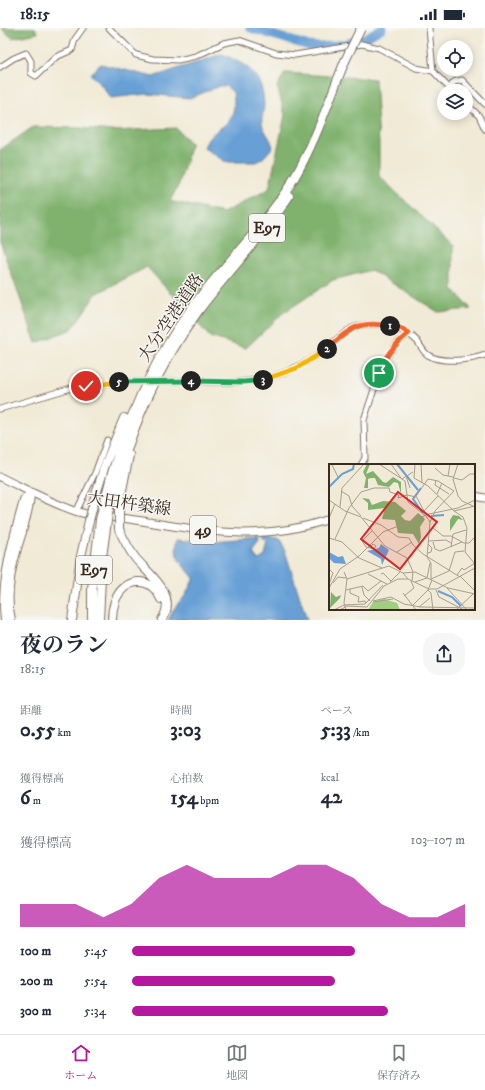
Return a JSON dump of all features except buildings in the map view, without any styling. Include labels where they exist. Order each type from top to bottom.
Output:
[{"type":"highway","name":"大分空港道路","points":[[92,620],[92,589],[114,462],[129,420],[157,361],[183,319],[270,214],[290,186],[309,149],[345,61],[361,28]]},
{"type":"highway","name":"大分空港道路","points":[[106,508],[139,415],[156,377],[177,342],[198,312],[271,222],[298,183],[318,141],[345,61]]},
{"type":"highway","points":[[72,620],[81,556],[94,501],[110,452],[139,387],[183,319]]},
{"type":"highway","points":[[156,377],[132,445],[119,505],[119,530],[126,546],[160,584],[165,594],[167,603],[162,620]]},
{"type":"highway","points":[[2,620],[6,566],[24,501],[30,493]]},
{"type":"highway","name":"大分空港道路","points":[[99,620],[104,521]]},
{"type":"highway","points":[[112,620],[114,602],[120,592],[131,583],[141,581],[154,586],[162,601],[160,613],[156,620]]},
{"type":"highway","points":[[4,599],[5,620]]},
{"type":"highway","points":[[4,599],[11,620]]},
{"type":"highway","points":[[4,599],[16,620]]},
{"type":"main road","name":"大田杵築線","points":[[0,477],[30,493],[76,512],[222,533],[242,534],[285,531],[329,519]]},
{"type":"main road","points":[[475,496],[485,498]]},
{"type":"street","points":[[0,67],[14,58],[26,53],[31,61],[31,73],[36,76],[56,57],[72,50],[75,39],[83,28]]},
{"type":"street","points":[[109,28],[136,55],[152,59],[178,60],[196,56],[224,43],[238,40],[276,54],[295,55],[362,44],[379,48],[416,68],[433,71]]},
{"type":"street","points":[[429,28],[433,71],[445,84]]},
{"type":"street","points":[[453,84],[454,82],[462,80],[466,84]]},
{"type":"street","points":[[473,91],[485,104]]},
{"type":"street","points":[[473,110],[479,116],[485,129]]},
{"type":"street","points":[[0,409],[68,389],[119,382],[244,382],[270,378],[297,368],[316,357],[354,327],[364,325],[382,325],[400,328],[409,333],[424,351],[433,358],[473,359],[485,354]]},
{"type":"street","points":[[362,464],[365,458],[364,420],[383,362],[396,343],[409,333]]},
{"type":"street","points":[[76,512],[95,473],[107,440]]},
{"type":"green space","points":[[1,28],[35,28],[38,33],[12,38]]},
{"type":"green space","points":[[285,73],[375,79],[379,144],[379,176],[453,246],[453,289],[471,309],[438,312],[371,270],[333,280],[283,313],[246,348],[210,337],[147,267],[96,294],[72,329],[36,343],[0,242],[0,150],[33,127],[80,128],[113,131],[176,128],[191,144],[179,184],[170,201],[223,213],[269,189],[285,115],[277,86]]},
{"type":"water","points":[[222,54],[246,67],[257,78],[261,86],[264,105],[262,124],[273,147],[263,158],[256,162],[226,162],[204,148],[212,134],[229,121],[232,114],[234,105],[233,92],[226,86],[220,86],[190,98],[147,94],[110,98],[103,87],[90,74],[101,64],[153,77]]},
{"type":"water","points":[[178,538],[213,542],[259,538],[260,543],[253,552],[259,560],[265,556],[268,544],[263,541],[263,538],[278,540],[285,551],[307,620],[168,620],[177,604],[185,596],[194,578],[177,556],[176,545]]},
{"type":"waterway","points":[[250,28],[309,46],[321,47],[345,44],[367,37],[382,28]]},
{"type":"route","points":[[86,386],[119,382],[258,381],[297,368],[316,357],[354,327],[364,325],[382,325],[400,328],[409,333],[396,343],[383,362],[379,373]]}]
